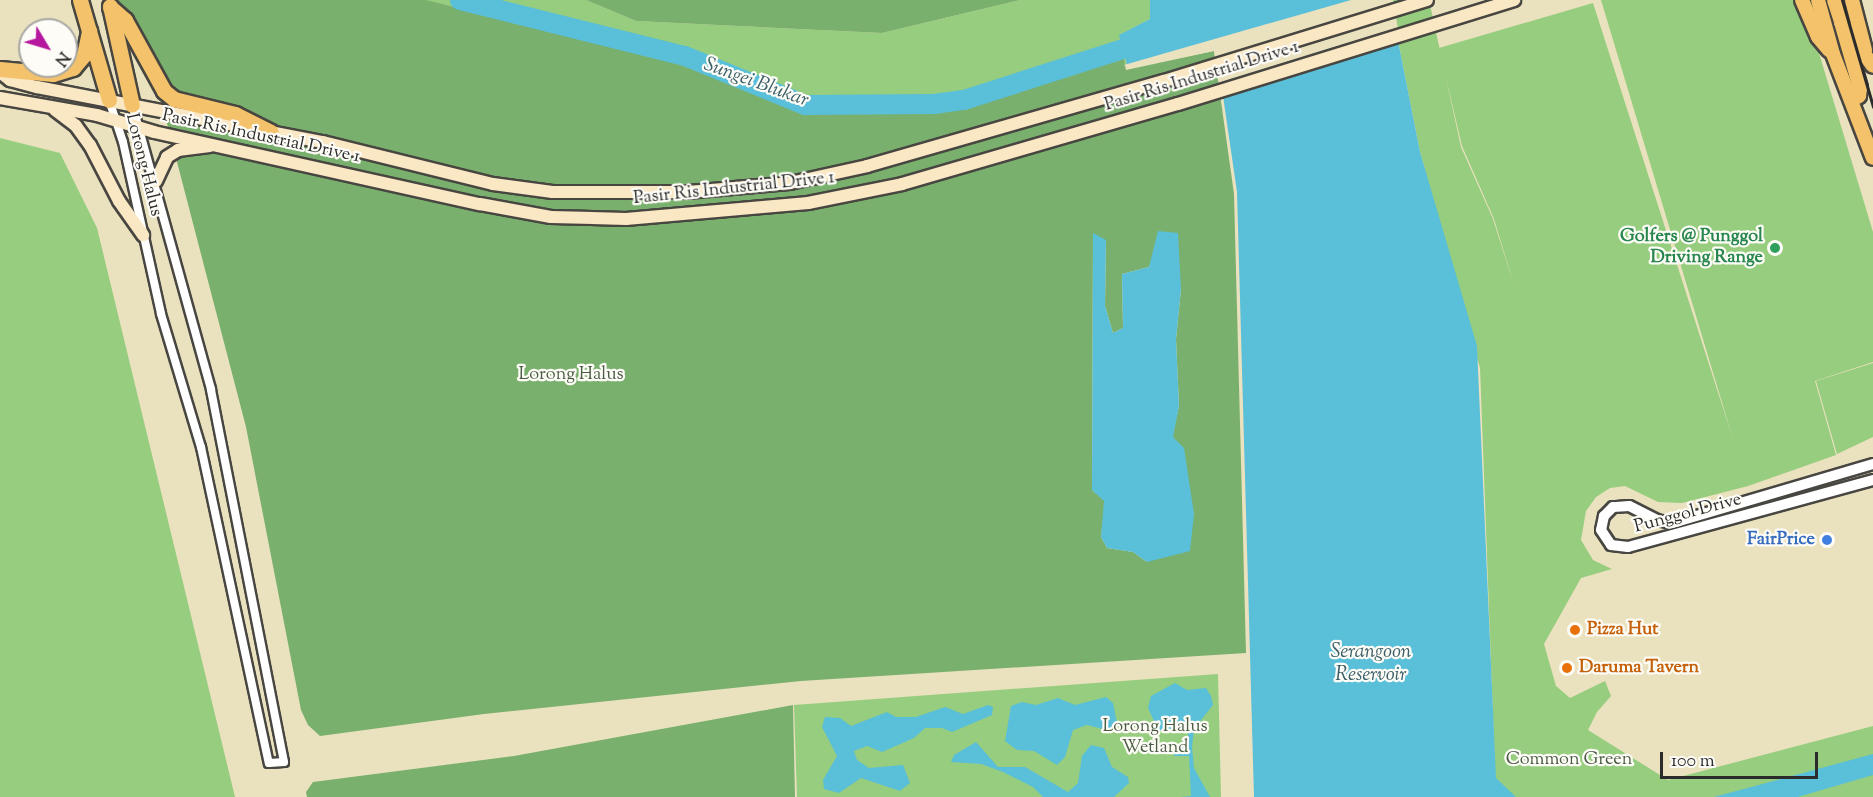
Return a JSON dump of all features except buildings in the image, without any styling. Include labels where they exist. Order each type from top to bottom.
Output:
[{"type":"highway","points":[[80,0],[109,100]]},
{"type":"highway","points":[[109,4],[132,105]]},
{"type":"highway","points":[[109,4],[125,20],[154,79],[169,95],[235,114],[271,132]]},
{"type":"highway","points":[[0,70],[53,74],[74,68],[84,55],[89,31]]},
{"type":"main road","name":"Pasir Ris Industrial Drive 1","points":[[0,70],[10,80],[271,132],[493,184],[552,192],[699,191],[790,183],[867,166],[1164,81],[1427,0]]},
{"type":"main road","name":"Pasir Ris Industrial Drive 1","points":[[0,98],[116,121],[139,128],[551,217],[626,219],[707,214],[808,203],[902,184],[1178,104],[1514,0]]},
{"type":"main road","points":[[1802,0],[1818,37],[1833,54]]},
{"type":"main road","points":[[1818,0],[1833,54],[1873,158]]},
{"type":"main road","points":[[1834,0],[1860,88],[1859,96],[1852,100]]},
{"type":"main road","points":[[1852,0],[1870,62]]},
{"type":"main road","points":[[1841,22],[1870,62]]},
{"type":"main road","points":[[51,107],[76,126],[90,145],[119,201],[143,235]]},
{"type":"main road","points":[[156,181],[167,157],[178,150],[220,144]]},
{"type":"street","name":"Lorong Halus","points":[[109,100],[116,121],[161,314],[201,447],[269,763],[284,762],[211,389],[156,181],[132,105]]},
{"type":"street","name":"Punggol Drive","points":[[1873,464],[1672,523],[1657,520],[1629,506],[1613,507],[1604,516],[1601,530],[1611,545],[1628,547],[1873,480]]},
{"type":"green space","name":"Lorong Halus","points":[[114,0],[426,0],[683,64],[803,114],[939,113],[963,109],[1123,56],[1126,70],[1214,51],[1234,194],[1246,653],[801,681],[484,714],[320,736],[308,725],[301,710],[246,427],[151,62],[126,9]],"holes":[[[1093,234],[1106,241],[1105,306],[1113,333],[1123,328],[1122,274],[1149,267],[1157,244],[1181,289],[1176,339],[1179,406],[1172,437],[1194,514],[1147,562],[1133,552],[1107,548],[1101,537],[1105,501],[1092,490]]]},
{"type":"green space","points":[[342,0],[586,0],[636,21],[882,33],[1020,0],[1150,0],[1150,19],[1120,35],[1127,65],[968,132],[833,136]]},
{"type":"green space","points":[[586,0],[1020,0],[882,33],[636,21]]},
{"type":"green space","name":"Common Green","points":[[1390,0],[1429,0],[1439,48],[1593,3],[1733,439],[1601,0],[1803,0],[1873,232],[1873,362],[1815,381],[1836,455],[1748,486],[1682,503],[1658,502],[1625,486],[1610,488],[1596,497],[1586,511],[1581,540],[1593,560],[1612,569],[1581,578],[1544,644],[1556,686],[1570,698],[1605,681],[1611,696],[1597,712],[1588,730],[1668,780],[1873,726],[1873,797],[1496,797],[1480,368],[1420,152]],"holes":[[[1445,74],[1462,146],[1494,219],[1515,288],[1493,219],[1461,147]]]},
{"type":"green space","points":[[0,138],[60,153],[97,228],[235,797],[0,797]]},
{"type":"green space","points":[[1873,363],[1873,437],[1837,454],[1816,381]]},
{"type":"green space","name":"Lorong Halus Wetland","points":[[1218,674],[1221,797],[797,797],[794,705]]},
{"type":"green space","points":[[793,705],[795,797],[307,797],[306,792],[313,782],[514,756]]},
{"type":"water","name":"Serangoon Reservoir","points":[[1150,0],[1390,0],[1420,152],[1477,346],[1496,778],[1516,797],[1254,797],[1237,192],[1216,48],[1127,65],[1119,35],[1150,19]]},
{"type":"water","points":[[1158,231],[1178,233],[1181,289],[1176,339],[1179,406],[1173,437],[1184,448],[1194,514],[1190,551],[1147,562],[1133,552],[1107,548],[1101,537],[1104,501],[1092,490],[1093,233],[1106,240],[1105,306],[1113,333],[1123,328],[1122,274],[1149,267]]},
{"type":"water","points":[[1175,683],[1187,690],[1206,688],[1211,696],[1213,705],[1194,729],[1192,747],[1194,768],[1210,797],[1181,797],[1191,796],[1189,756],[1174,756],[1174,747],[1188,747],[1188,722],[1171,722],[1171,730],[1158,730],[1148,708],[1151,696]]},
{"type":"water","points":[[1106,697],[1113,703],[1117,723],[1114,732],[1087,725],[1073,730],[1065,757],[1057,765],[1034,751],[1017,750],[1005,741],[1011,706],[1022,702],[1036,705],[1058,698],[1075,705]]},
{"type":"water","points":[[988,705],[993,707],[992,715],[952,732],[942,728],[925,728],[914,738],[882,752],[867,746],[854,751],[857,760],[869,768],[903,765],[910,783],[900,791],[861,778],[839,793],[824,789],[823,780],[837,756],[822,727],[825,717],[840,718],[851,726],[887,712],[896,717],[916,717],[945,707],[963,714]]},
{"type":"water","points":[[976,742],[998,767],[1025,767],[1068,792],[1078,783],[1082,756],[1091,745],[1104,748],[1112,767],[1128,777],[1129,783],[1114,797],[1043,797],[1033,787],[1003,772],[981,764],[951,762],[954,755]]},
{"type":"water","points":[[1873,754],[1873,775],[1798,797],[1714,797]]},
{"type":"pier","points":[[1351,0],[1393,0],[1400,40],[1221,95],[1214,51],[1128,68],[1124,65]]},
{"type":"waterway","name":"Sungei Blukar","points":[[460,0],[685,56],[805,105],[934,104],[964,100],[1123,49]]},
{"type":"railway","points":[[1842,0],[1873,107]]},
{"type":"place","name":"Golfers @ Punggol Driving Range","points":[[1775,248]]},
{"type":"place","name":"FairPrice","points":[[1827,540]]},
{"type":"place","name":"Pizza Hut","points":[[1575,630]]},
{"type":"place","name":"Daruma Tavern","points":[[1567,668]]}]
